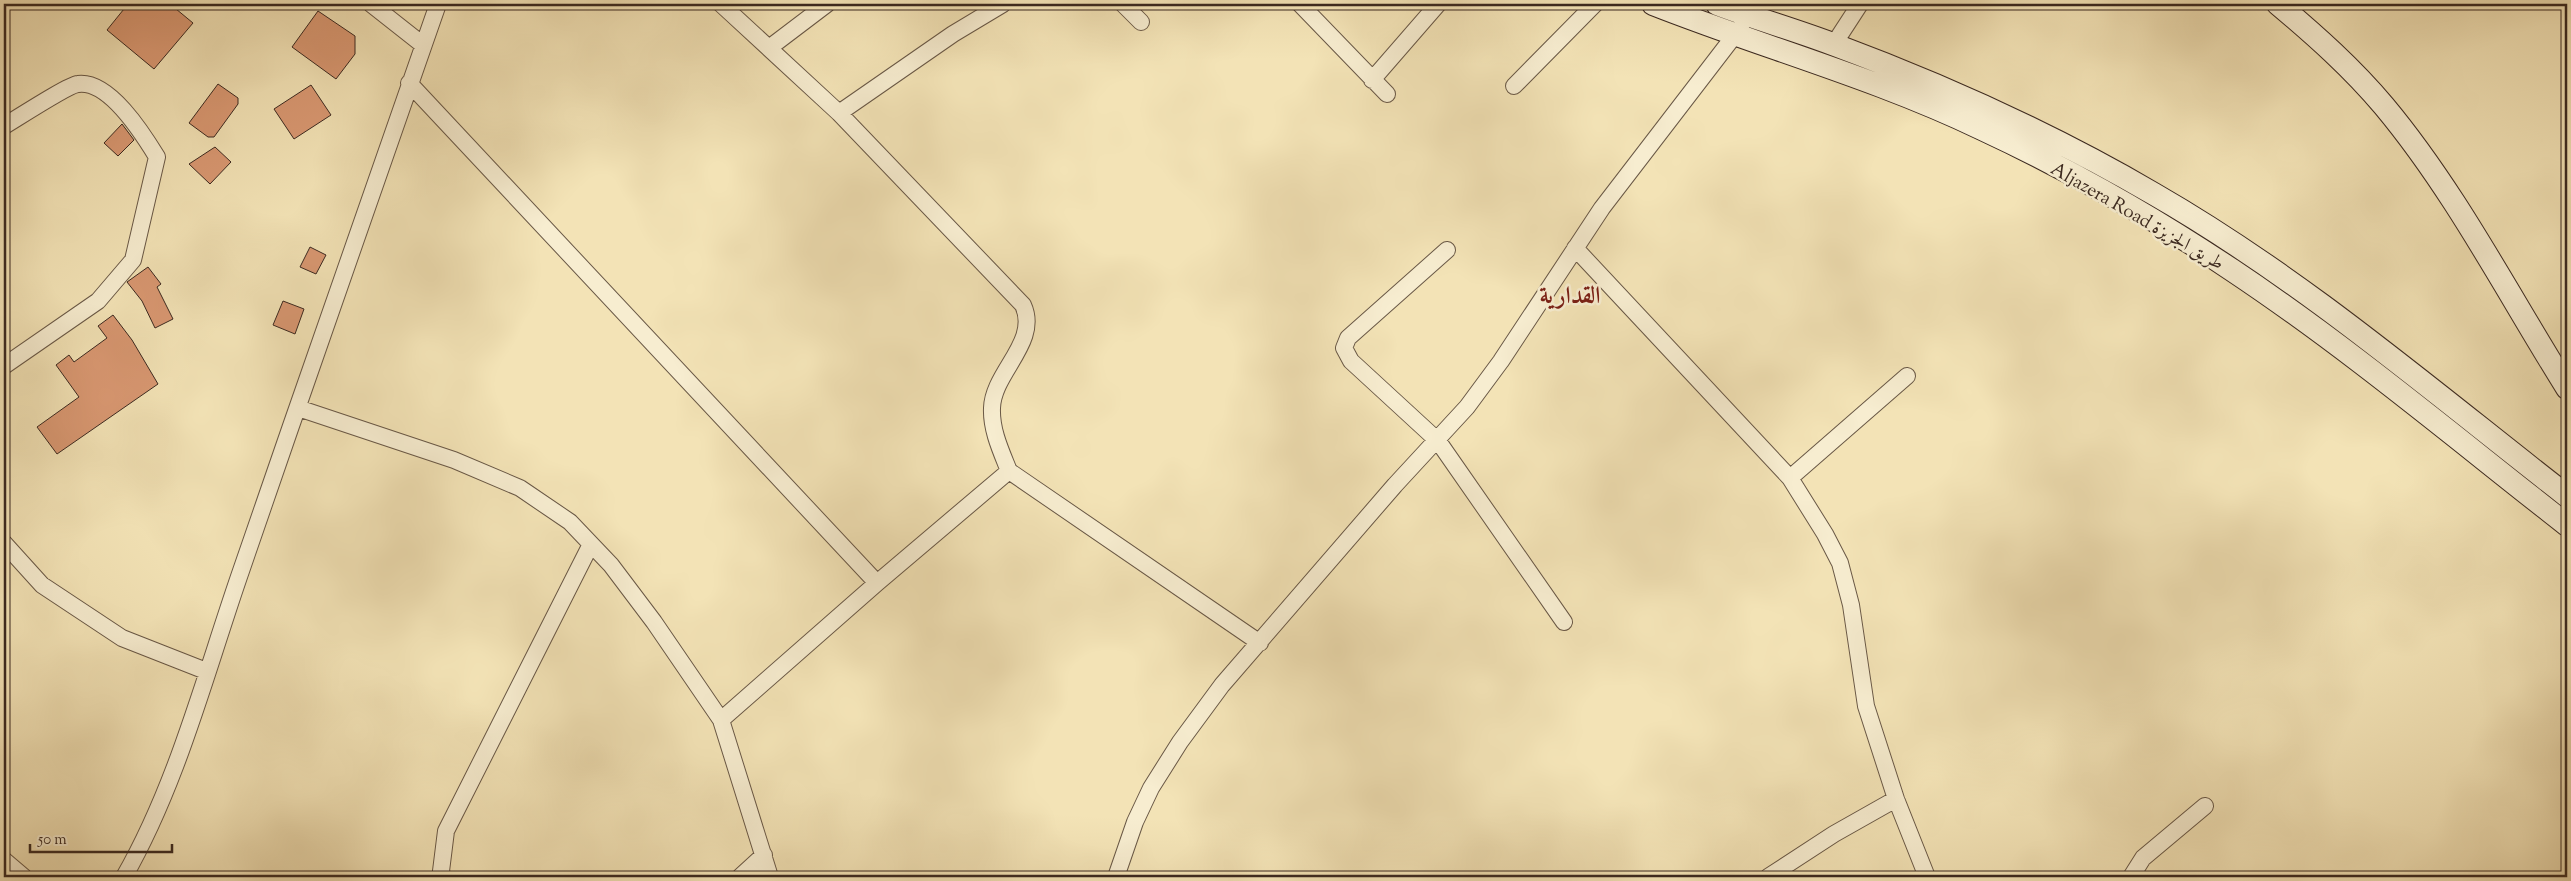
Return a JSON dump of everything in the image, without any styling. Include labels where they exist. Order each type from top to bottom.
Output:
[{"type":"main road","name":"Aljazera Road طريق الجزيزة","points":[[1653,4],[1847,73],[1980,128],[2141,214],[2232,270],[2313,327],[2567,526]]},
{"type":"main road","name":"Aljazera Road طريق الجزيزة","points":[[1717,4],[1834,44],[1985,106],[2070,147],[2155,194],[2238,246],[2340,318],[2567,496]]},
{"type":"main road","points":[[2278,4],[2330,48],[2384,106],[2440,181],[2567,388]]},
{"type":"street","points":[[371,4],[423,45]]},
{"type":"street","points":[[124,877],[141,848],[187,733],[206,671],[438,4]]},
{"type":"street","points":[[721,4],[839,114],[1023,305],[1029,317],[1027,331],[997,389],[992,406],[992,426],[1009,471],[1260,643]]},
{"type":"street","points":[[769,48],[827,4]]},
{"type":"street","points":[[839,114],[953,34],[1003,4]]},
{"type":"street","points":[[1123,4],[1141,22]]},
{"type":"street","points":[[1300,4],[1387,94]]},
{"type":"street","points":[[1372,80],[1438,4]]},
{"type":"street","points":[[1514,86],[1594,4]]},
{"type":"street","points":[[1834,44],[1860,4]]},
{"type":"street","points":[[1116,877],[1135,822],[1156,780],[1180,742],[1222,685],[1395,485],[1438,441],[1501,361],[1602,208],[1750,16]]},
{"type":"street","points":[[409,83],[877,583]]},
{"type":"street","points":[[4,126],[77,84],[99,87],[139,127],[157,157],[133,260],[98,301],[4,366]]},
{"type":"street","points":[[1575,248],[1790,478],[1840,563],[1851,605],[1866,706],[1896,799],[1927,877]]},
{"type":"street","points":[[1447,250],[1348,338],[1344,348],[1351,361],[1438,441],[1564,622]]},
{"type":"street","points":[[1790,478],[1907,376]]},
{"type":"street","points":[[298,408],[454,460],[520,488],[570,522],[610,565],[654,622],[721,720],[770,877]]},
{"type":"street","points":[[721,720],[877,583],[1009,471]]},
{"type":"street","points":[[4,543],[42,585],[122,638],[206,671]]},
{"type":"street","points":[[443,877],[441,871],[446,831],[591,544]]},
{"type":"street","points":[[1768,877],[1834,834],[1896,799]]},
{"type":"street","points":[[2131,877],[2143,858],[2205,806]]},
{"type":"street","points":[[740,877],[764,855]]},
{"type":"street","points":[[4,860],[24,877]]},
{"type":"building","points":[[128,4],[170,4],[193,23],[154,69],[107,30]]},
{"type":"building","points":[[318,11],[355,36],[355,54],[336,79],[292,47]]},
{"type":"building","points":[[218,84],[238,98],[238,104],[214,137],[208,137],[189,123]]},
{"type":"building","points":[[311,85],[331,115],[294,139],[274,109]]},
{"type":"building","points":[[122,124],[134,140],[118,156],[104,143]]},
{"type":"building","points":[[215,147],[231,162],[210,184],[189,164]]},
{"type":"building","points":[[310,247],[326,255],[316,274],[300,267]]},
{"type":"building","points":[[148,267],[161,284],[157,287],[173,319],[155,328],[142,301],[127,282]]},
{"type":"building","points":[[283,301],[304,309],[295,334],[273,325]]},
{"type":"building","points":[[113,315],[132,340],[158,384],[57,454],[37,427],[79,397],[56,365],[69,355],[74,362],[107,338],[98,326]]},
{"type":"district","name":"القدارية","points":[[1570,295]]}]
